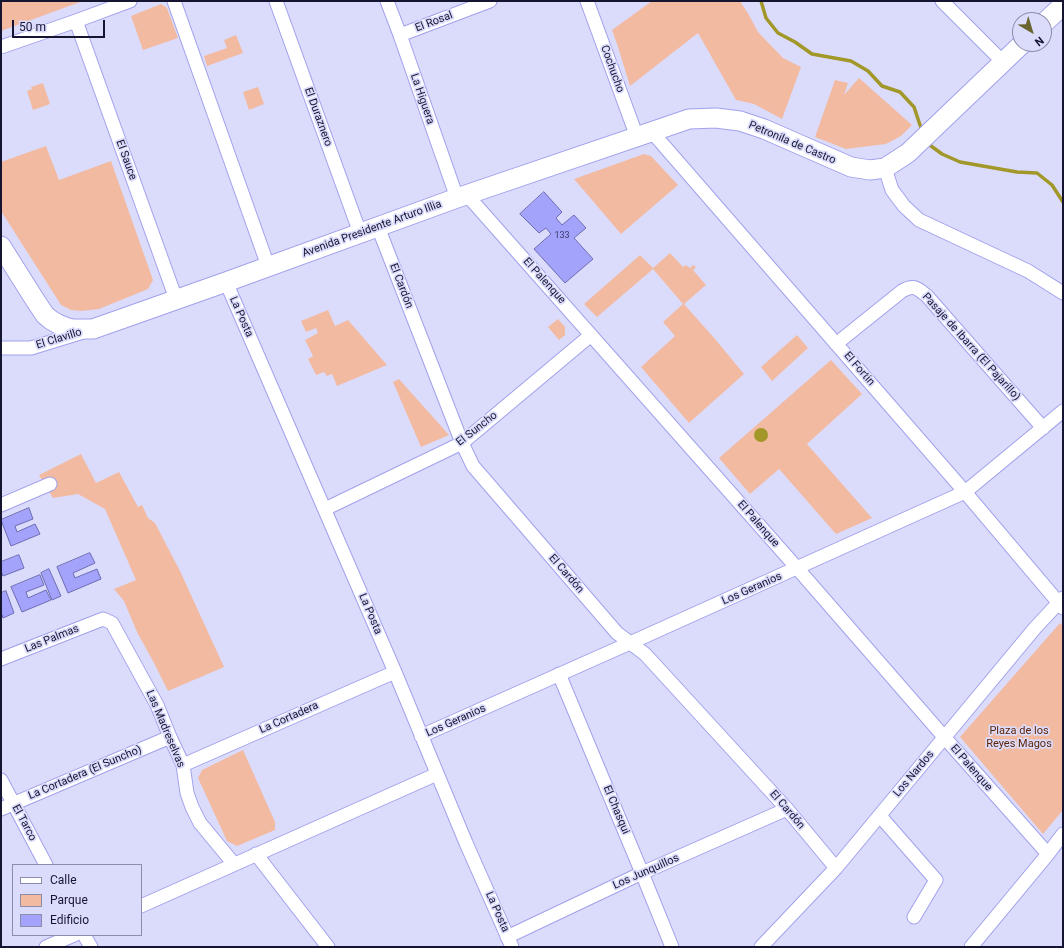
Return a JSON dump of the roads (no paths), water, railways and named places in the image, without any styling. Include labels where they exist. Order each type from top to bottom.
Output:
[{"type":"main road","points":[[1052,15],[1063,5]]},
{"type":"main road","points":[[1003,62],[1014,52]]},
{"type":"main road","name":"Petronila de Castro","points":[[645,135],[689,119],[716,118],[740,121],[764,129],[851,167],[870,170],[885,168],[908,153],[1003,62]]},
{"type":"main road","name":"Avenida Presidente Arturo Illia","points":[[93,329],[462,197],[645,135]]},
{"type":"main road","points":[[1,246],[35,300],[51,320],[68,328],[93,329]]},
{"type":"street","points":[[1,47],[130,1]]},
{"type":"street","points":[[174,1],[268,266]]},
{"type":"street","name":"El Duraznero","points":[[276,1],[360,233]]},
{"type":"street","name":"La Higuera","points":[[387,1],[462,197]]},
{"type":"street","name":"El Rosal","points":[[400,35],[490,1]]},
{"type":"street","name":"Cochucho","points":[[587,1],[645,135]]},
{"type":"street","points":[[942,1],[1003,62]]},
{"type":"street","name":"El Sauce","points":[[76,21],[176,299]]},
{"type":"street","name":"El Fortin","points":[[645,135],[836,344],[1061,602]]},
{"type":"street","points":[[885,168],[892,190],[904,206],[919,220],[1028,271],[1063,293]]},
{"type":"street","name":"El Palenque","points":[[462,197],[591,335],[1048,854]]},
{"type":"street","name":"El Cardón","points":[[378,227],[462,443],[473,466],[617,633],[645,654],[787,809],[836,868]]},
{"type":"street","name":"La Posta","points":[[226,282],[325,509],[510,942]]},
{"type":"street","name":"Pasaje de Ibarra (El Pajarillo)","points":[[836,344],[902,291],[909,287],[917,288],[927,296],[1043,428]]},
{"type":"street","name":"El Clavillo","points":[[1,348],[31,348],[93,329]]},
{"type":"street","name":"El Suncho","points":[[325,509],[462,443],[591,335]]},
{"type":"street","name":"Los Geranios","points":[[421,736],[966,492],[1063,411]]},
{"type":"street","points":[[1,505],[50,484]]},
{"type":"street","name":"Los Nardos","points":[[761,947],[836,868],[945,738],[1034,628],[1061,602]]},
{"type":"street","name":"Las Palmas","points":[[1,659],[103,618]]},
{"type":"street","name":"Las Madreselvas","points":[[103,618],[112,622],[157,705],[183,765],[187,793],[200,823],[234,864]]},
{"type":"street","name":"La Cortadera","points":[[183,765],[395,672]]},
{"type":"street","name":"El Chasqui","points":[[559,674],[672,947]]},
{"type":"street","name":"La Cortadera (El Suncho)","points":[[1,809],[170,737]]},
{"type":"street","points":[[142,906],[437,774]]},
{"type":"street","name":"El Tarco","points":[[1,780],[45,864]]},
{"type":"street","name":"Los Junquillos","points":[[510,942],[642,873],[787,809]]},
{"type":"street","points":[[880,816],[936,880],[914,917]]},
{"type":"street","points":[[970,947],[1063,834]]},
{"type":"street","points":[[256,854],[328,947]]},
{"type":"street","points":[[46,947],[72,936]]},
{"type":"street","points":[[85,936],[91,947]]},
{"type":"waterway","points":[[761,1],[766,18],[778,33],[795,42],[812,54],[851,61],[868,71],[882,86],[900,92],[914,107],[922,131]]},
{"type":"waterway","points":[[927,143],[942,154],[960,162],[1017,172],[1037,173],[1052,185],[1063,202]]},
{"type":"park label","name":"Plaza de los Reyes Magos","points":[[1019,737]]}]
